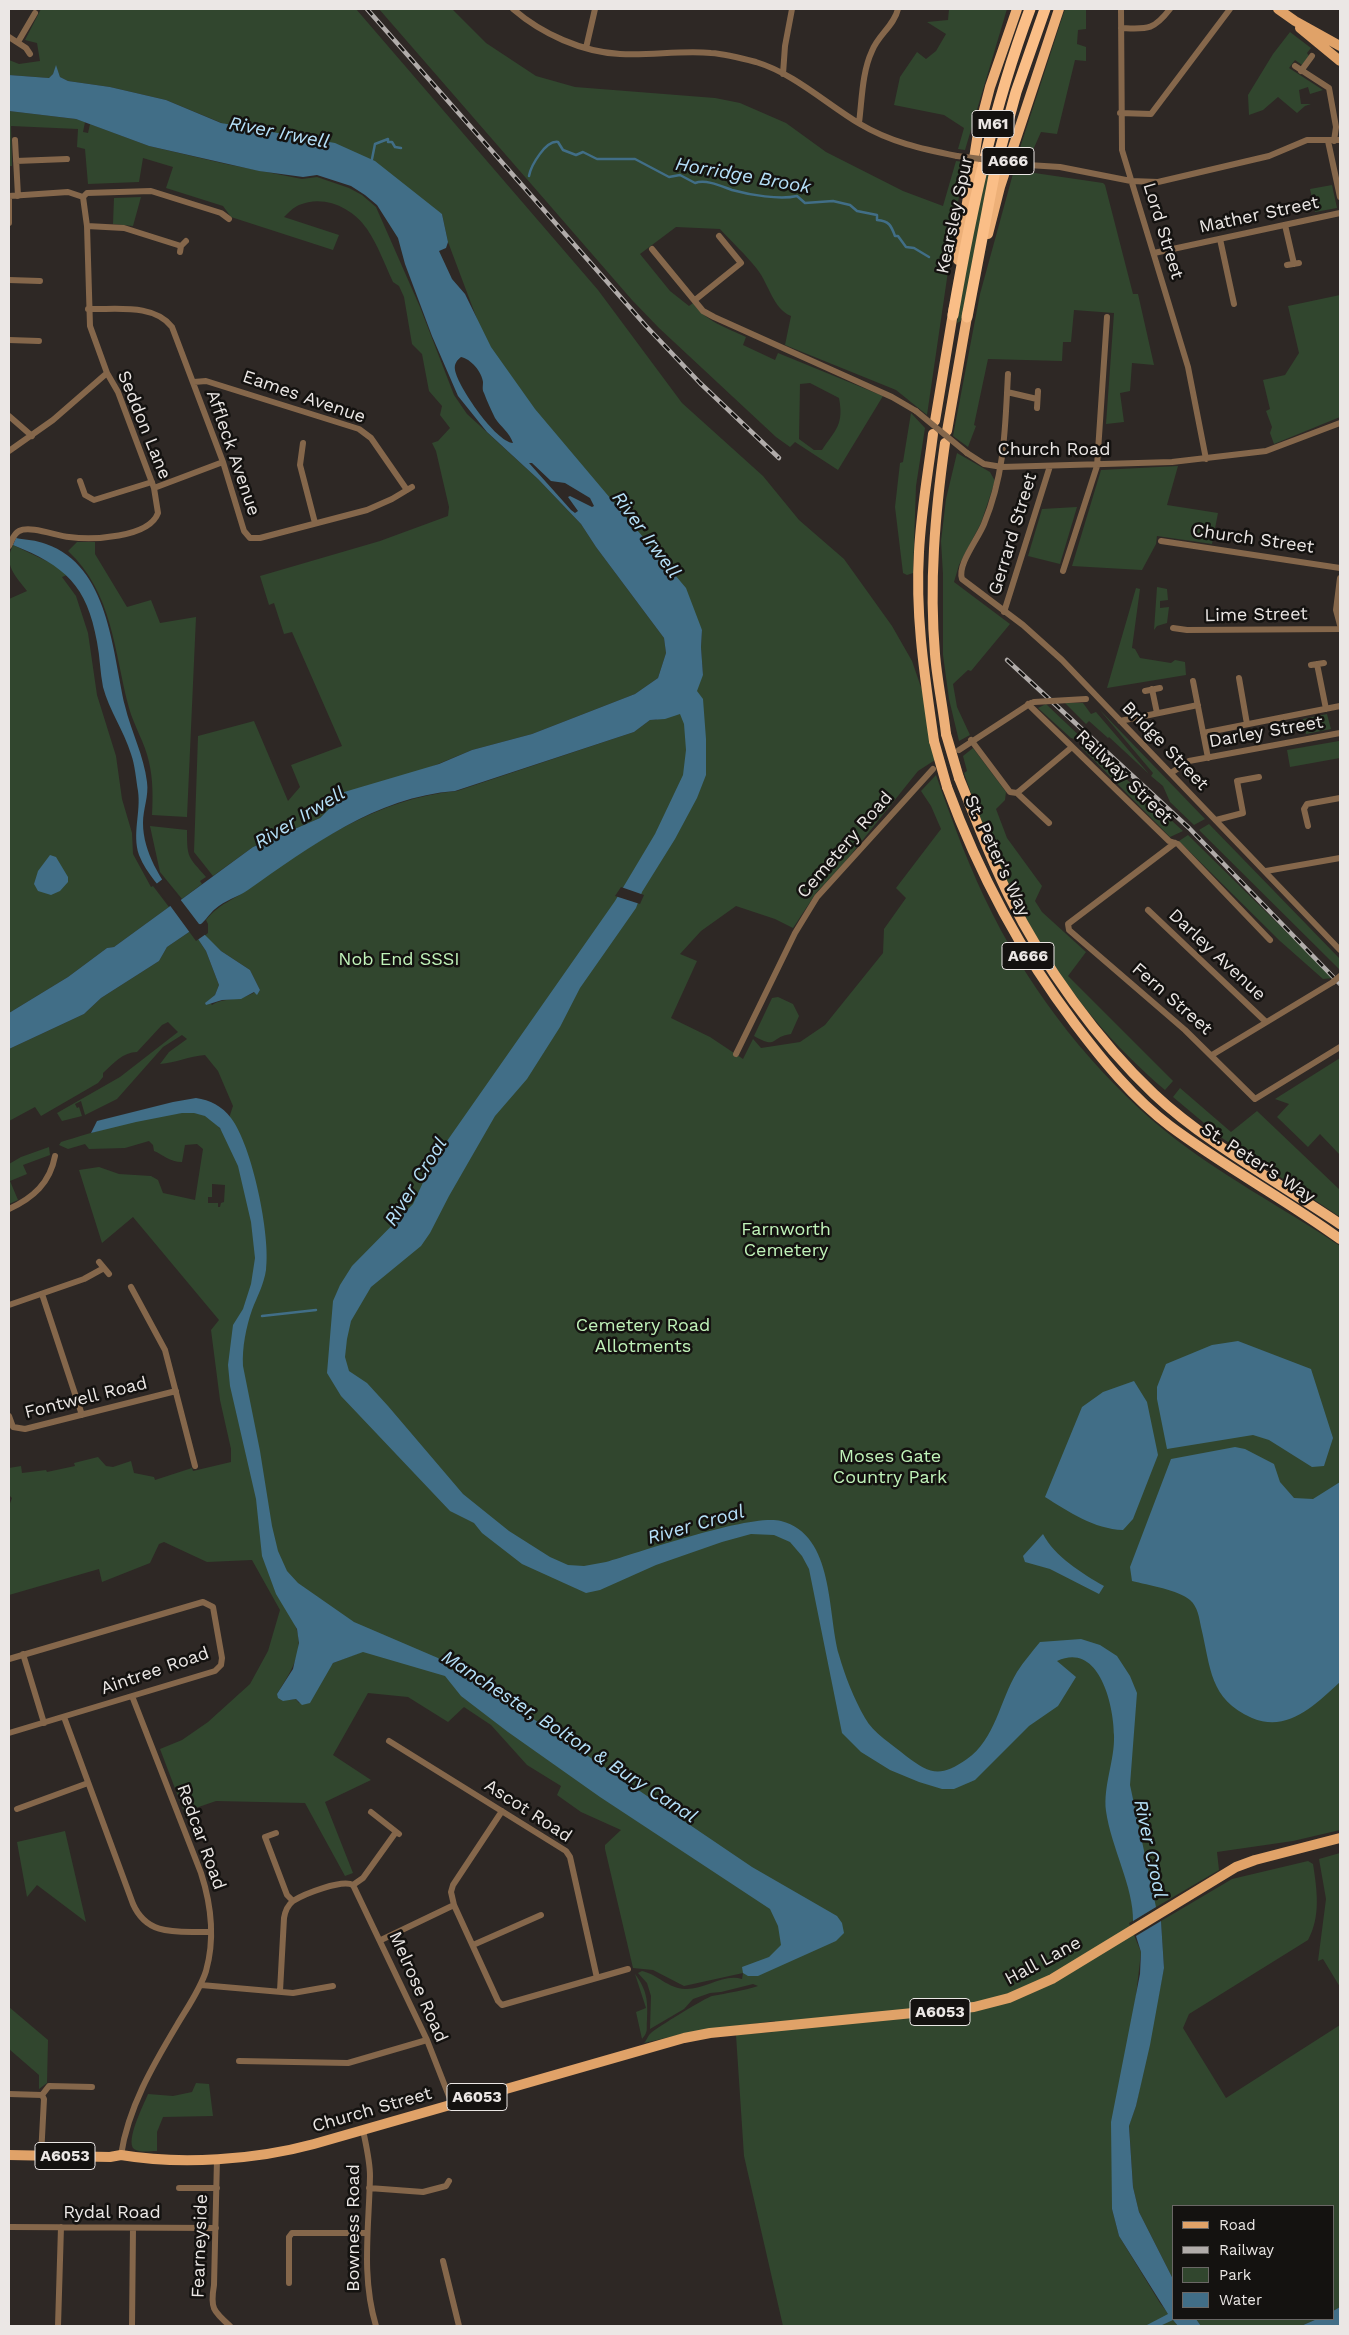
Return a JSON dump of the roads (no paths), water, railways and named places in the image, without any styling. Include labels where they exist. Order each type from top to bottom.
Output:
[{"type":"highway","name":"A666","points":[[935,421],[953,315],[958,261],[978,134],[990,88],[1017,9]]},
{"type":"highway","name":"Kearsley Spur","points":[[953,315],[966,242],[991,131],[1030,9]]},
{"type":"highway","name":"Kearsley Spur","points":[[967,317],[996,165],[1016,92],[1045,9]]},
{"type":"highway","name":"A666","points":[[947,430],[967,317],[1000,187],[1059,9]]},
{"type":"highway","name":"St. Peter's Way","points":[[933,434],[919,551],[918,594],[921,651],[934,741],[947,787],[964,834],[993,897],[1040,978],[1102,1060],[1144,1104],[1170,1126],[1223,1164],[1340,1238]]},
{"type":"highway","name":"St. Peter's Way","points":[[945,443],[935,518],[932,610],[935,656],[946,734],[959,778],[1009,896],[1050,968],[1110,1047],[1153,1094],[1178,1115],[1340,1224]]},
{"type":"main road","points":[[1278,9],[1295,21],[1335,41],[1340,46]]},
{"type":"main road","points":[[1295,21],[1314,41],[1340,61]]},
{"type":"main road","name":"Hall Lane","points":[[735,2029],[958,2010],[1009,1998],[1052,1979],[1126,1932],[1242,1865],[1340,1838]]},
{"type":"main road","name":"Church Street","points":[[9,2156],[110,2157],[121,2155],[217,2159],[280,2152],[684,2038],[735,2029]]},
{"type":"street","points":[[514,9],[525,20],[549,33],[586,48],[618,54],[712,53],[758,63],[783,74],[859,124],[896,142],[957,156],[1060,167],[1131,181],[1165,181],[1206,169],[1276,154],[1307,140],[1334,141]]},
{"type":"street","points":[[586,48],[595,9]]},
{"type":"street","points":[[783,74],[785,46],[792,9]]},
{"type":"street","points":[[859,124],[872,51],[878,39],[890,26],[898,9]]},
{"type":"street","name":"Lord Street","points":[[1121,9],[1120,113],[1122,150],[1190,373],[1206,459]]},
{"type":"street","points":[[1121,28],[1151,28],[1161,21],[1170,9]]},
{"type":"street","points":[[1120,113],[1151,114],[1230,9]]},
{"type":"street","points":[[18,42],[36,13]]},
{"type":"street","points":[[9,37],[26,48],[30,54]]},
{"type":"street","points":[[1301,71],[1312,56]]},
{"type":"street","points":[[1294,66],[1329,88],[1336,127],[1334,141],[1340,197]]},
{"type":"street","points":[[15,140],[18,196]]},
{"type":"street","points":[[16,161],[66,159]]},
{"type":"street","points":[[9,223],[9,196],[68,192],[83,197],[87,193],[151,191],[221,212],[229,219]]},
{"type":"street","name":"Seddon Lane","points":[[9,546],[15,534],[26,529],[76,538],[109,536],[131,532],[150,524],[157,517],[157,497],[153,485],[118,392],[93,337],[88,310],[87,226],[83,197]]},
{"type":"street","name":"Mather Street","points":[[1154,253],[1340,213]]},
{"type":"street","points":[[1284,225],[1294,264]]},
{"type":"street","points":[[87,226],[124,228],[182,246]]},
{"type":"street","points":[[695,300],[741,263],[720,236]]},
{"type":"street","points":[[1220,239],[1234,304]]},
{"type":"street","name":"Church Road","points":[[652,248],[704,311],[892,397],[916,410],[967,453],[984,464],[1002,468],[1097,466],[1206,459],[1266,451],[1340,423]]},
{"type":"street","points":[[9,280],[40,281]]},
{"type":"street","name":"Affleck Avenue","points":[[88,310],[146,311],[162,317],[172,327],[223,462],[244,531],[250,538],[260,538],[374,507],[410,488]]},
{"type":"street","points":[[1063,571],[1097,466],[1107,317]]},
{"type":"street","points":[[9,340],[39,341]]},
{"type":"street","points":[[9,451],[32,436],[108,373]]},
{"type":"street","points":[[1002,468],[1008,374]]},
{"type":"street","name":"Eames Avenue","points":[[194,382],[206,381],[359,429],[371,438],[410,488]]},
{"type":"street","points":[[1037,408],[1038,391]]},
{"type":"street","points":[[1007,392],[1037,399]]},
{"type":"street","points":[[9,416],[32,436]]},
{"type":"street","points":[[303,443],[305,452],[300,465],[315,524]]},
{"type":"street","points":[[80,480],[85,495],[94,500],[153,485],[223,462]]},
{"type":"street","name":"Gerrard Street","points":[[1004,612],[1050,466]]},
{"type":"street","name":"Bridge Street","points":[[1002,468],[985,523],[963,564],[960,574],[965,583],[1037,637],[1266,871],[1340,950]]},
{"type":"street","name":"Church Street","points":[[1160,541],[1340,568]]},
{"type":"street","points":[[1340,578],[1336,610],[1340,627]]},
{"type":"street","name":"Lime Street","points":[[1173,628],[1187,630],[1340,627]]},
{"type":"street","points":[[1324,663],[1314,665],[1326,709]]},
{"type":"street","points":[[1239,678],[1247,724]]},
{"type":"street","points":[[1193,681],[1208,758]]},
{"type":"street","points":[[1157,713],[1148,690],[1160,688]]},
{"type":"street","points":[[959,750],[970,740],[1031,703],[1096,697]]},
{"type":"street","name":"Railway Street","points":[[1031,703],[1072,747],[1169,841],[1175,843],[1201,868],[1270,940]]},
{"type":"street","points":[[1120,722],[1198,705]]},
{"type":"street","points":[[1203,733],[1340,706]]},
{"type":"street","name":"Darley Street","points":[[1171,774],[1184,763],[1340,733]]},
{"type":"street","points":[[970,740],[1010,792],[1017,793],[1049,824]]},
{"type":"street","points":[[1017,793],[1072,747]]},
{"type":"street","name":"Cemetery Road","points":[[736,1054],[795,933],[817,898],[933,769]]},
{"type":"street","points":[[1216,820],[1243,813],[1237,781],[1258,777]]},
{"type":"street","points":[[1308,826],[1304,809],[1307,804],[1340,798]]},
{"type":"street","name":"Fern Street","points":[[1175,843],[1068,924],[1069,930],[1212,1054],[1255,1099],[1340,1047]]},
{"type":"street","points":[[1266,871],[1340,858]]},
{"type":"street","name":"Darley Avenue","points":[[1148,910],[1266,1022]]},
{"type":"street","points":[[1212,1054],[1340,976]]},
{"type":"street","points":[[9,1209],[35,1195],[47,1177],[55,1156]]},
{"type":"street","points":[[9,1305],[84,1279],[101,1265],[109,1274]]},
{"type":"street","points":[[131,1288],[165,1350],[195,1466]]},
{"type":"street","points":[[42,1294],[82,1416]]},
{"type":"street","points":[[130,1302],[137,1298]]},
{"type":"street","name":"Fontwell Road","points":[[9,1416],[13,1427],[20,1430],[176,1391]]},
{"type":"street","points":[[184,1458],[193,1456]]},
{"type":"street","name":"Aintree Road","points":[[9,1659],[199,1602],[211,1604],[222,1658],[219,1669],[9,1733]]},
{"type":"street","points":[[23,1654],[44,1723]]},
{"type":"street","name":"Redcar Road","points":[[121,2155],[124,2139],[143,2087],[201,1985],[209,1958],[211,1932],[207,1893],[201,1873],[132,1696]]},
{"type":"street","points":[[64,1717],[141,1919],[157,1929],[211,1932]]},
{"type":"street","name":"Ascot Road","points":[[389,1741],[568,1854],[597,1978]]},
{"type":"street","points":[[17,1809],[88,1783]]},
{"type":"street","points":[[502,1811],[453,1885],[451,1892],[454,1905],[498,2001],[502,2005],[628,1969]]},
{"type":"street","points":[[280,1991],[284,1918],[293,1902],[340,1882],[353,1885],[363,1878],[398,1833],[371,1812]]},
{"type":"street","points":[[276,1833],[265,1837],[287,1895],[293,1902]]},
{"type":"street","name":"Melrose Road","points":[[353,1885],[381,1940],[427,2040],[452,2104]]},
{"type":"street","points":[[381,1940],[454,1905]]},
{"type":"street","points":[[473,1946],[541,1915]]},
{"type":"street","points":[[201,1985],[293,1993],[333,1986]]},
{"type":"street","points":[[239,2061],[348,2062],[427,2040]]},
{"type":"street","points":[[81,2087],[82,2079]]},
{"type":"street","points":[[42,2095],[49,2086],[92,2087]]},
{"type":"street","points":[[9,2094],[42,2095]]},
{"type":"street","points":[[41,2156],[44,2099],[42,2095]]},
{"type":"street","name":"Bowness Road","points":[[363,2130],[369,2163],[366,2233],[368,2289],[376,2326]]},
{"type":"street","name":"Fearneyside","points":[[217,2159],[212,2304],[218,2316],[230,2326]]},
{"type":"street","points":[[369,2188],[423,2192],[446,2186],[449,2181]]},
{"type":"street","points":[[179,2188],[217,2188]]},
{"type":"street","name":"Rydal Road","points":[[9,2227],[216,2228]]},
{"type":"street","points":[[58,2326],[60,2227]]},
{"type":"street","points":[[132,2326],[133,2228]]},
{"type":"street","points":[[288,2284],[289,2237],[292,2233],[366,2233]]},
{"type":"street","points":[[443,2261],[459,2326]]},
{"type":"water","points":[[56,65],[60,77],[68,81],[110,87],[166,100],[221,123],[335,143],[375,161],[442,214],[448,242],[446,248],[439,251],[452,279],[465,294],[491,347],[535,409],[686,588],[702,630],[703,675],[697,691],[703,699],[706,775],[697,798],[675,839],[642,892],[636,908],[580,988],[560,1027],[527,1079],[495,1116],[430,1233],[421,1246],[371,1287],[351,1321],[345,1357],[349,1371],[367,1383],[463,1494],[509,1531],[550,1557],[568,1565],[584,1566],[606,1562],[695,1535],[746,1523],[767,1520],[781,1521],[799,1529],[811,1542],[820,1558],[830,1598],[839,1655],[861,1711],[878,1734],[914,1762],[929,1770],[942,1771],[949,1769],[967,1759],[976,1751],[991,1731],[1017,1672],[1040,1642],[1081,1639],[1100,1645],[1117,1656],[1130,1676],[1137,1693],[1130,1785],[1156,1907],[1133,1921],[1130,1895],[1112,1839],[1106,1811],[1106,1792],[1114,1744],[1111,1708],[1101,1679],[1084,1660],[1072,1657],[1057,1661],[1076,1677],[1058,1706],[1029,1726],[975,1780],[954,1789],[942,1789],[919,1782],[890,1770],[861,1752],[842,1733],[809,1569],[802,1556],[790,1542],[774,1535],[751,1534],[656,1565],[600,1590],[586,1593],[522,1564],[482,1533],[474,1523],[450,1511],[341,1396],[327,1373],[333,1301],[340,1285],[352,1266],[413,1204],[433,1161],[615,901],[655,834],[683,775],[686,750],[684,724],[680,714],[665,719],[650,720],[634,732],[455,791],[426,795],[371,813],[320,841],[248,890],[219,906],[197,927],[221,951],[250,970],[260,990],[257,995],[254,992],[241,999],[222,1000],[206,1005],[205,1003],[215,995],[219,985],[206,951],[192,930],[167,947],[159,961],[101,998],[84,1014],[9,1049],[9,1013],[68,977],[107,948],[114,947],[173,904],[150,875],[139,855],[136,839],[139,799],[134,763],[103,687],[97,642],[87,606],[71,580],[47,561],[13,545],[16,538],[46,544],[67,555],[83,571],[95,590],[111,636],[125,706],[145,772],[147,792],[143,823],[146,844],[159,875],[178,902],[253,847],[320,818],[329,809],[334,795],[439,764],[472,750],[532,734],[635,694],[658,678],[666,653],[664,638],[581,524],[538,479],[487,432],[458,396],[432,336],[405,264],[398,238],[377,205],[351,186],[317,175],[303,177],[259,171],[149,146],[76,119],[9,111],[9,75],[49,78],[53,74]],"holes":[[[461,357],[469,360],[478,370],[483,382],[483,392],[494,415],[513,443],[497,434],[470,400],[455,370],[456,362]],[[529,463],[532,463],[551,481],[565,483],[590,498],[594,506],[592,507],[570,496],[568,497],[578,511],[575,513]]]},
{"type":"water","points":[[50,855],[56,857],[68,877],[68,882],[60,891],[51,895],[38,891],[34,884],[38,871]]},
{"type":"water","points":[[196,1098],[206,1100],[220,1107],[231,1118],[239,1131],[253,1169],[263,1214],[266,1236],[266,1270],[248,1323],[243,1366],[260,1451],[272,1526],[278,1551],[287,1571],[298,1583],[354,1622],[438,1658],[449,1669],[464,1672],[752,1867],[837,1916],[842,1923],[844,1933],[836,1941],[758,1976],[748,1976],[743,1973],[742,1967],[769,1957],[781,1945],[778,1926],[770,1909],[600,1797],[508,1732],[461,1696],[445,1676],[363,1652],[333,1663],[310,1703],[302,1705],[296,1699],[283,1701],[278,1698],[277,1694],[293,1669],[299,1643],[297,1629],[276,1594],[262,1556],[256,1499],[230,1386],[228,1365],[233,1325],[243,1309],[251,1284],[255,1258],[251,1222],[238,1166],[220,1128],[205,1116],[194,1113],[182,1113],[91,1133],[97,1121]]},
{"type":"water","points":[[1238,1341],[1311,1369],[1333,1438],[1324,1466],[1312,1467],[1269,1440],[1253,1435],[1167,1449],[1157,1399],[1157,1387],[1166,1364],[1212,1345]]},
{"type":"water","points":[[1134,1381],[1147,1402],[1158,1455],[1133,1519],[1123,1530],[1112,1529],[1082,1519],[1045,1497],[1082,1407],[1103,1392]]},
{"type":"water","points":[[1235,1447],[1245,1449],[1274,1464],[1280,1482],[1294,1498],[1313,1499],[1340,1482],[1340,1682],[1300,1714],[1277,1722],[1265,1722],[1252,1718],[1227,1702],[1214,1681],[1198,1613],[1190,1600],[1179,1593],[1132,1581],[1130,1567],[1171,1459]]},
{"type":"water","points":[[1043,1534],[1054,1550],[1062,1557],[1078,1570],[1104,1586],[1099,1594],[1050,1569],[1025,1562],[1023,1556]]},
{"type":"water","points":[[1161,1921],[1164,1968],[1150,2045],[1136,2106],[1129,2126],[1133,2187],[1139,2212],[1172,2277],[1173,2320],[1160,2326],[1145,2326],[1168,2314],[1119,2236],[1112,2209],[1111,2122],[1140,1974],[1141,1952],[1136,1936]]},
{"type":"water","points":[[1340,2307],[1340,2325],[1338,2326],[1301,2326],[1315,2320],[1334,2320],[1334,2310]]},
{"type":"water","points":[[1173,2320],[1197,2320],[1201,2326],[1178,2326]]},
{"type":"waterway","name":"Horridge Brook","points":[[372,159],[375,144],[388,139],[388,142],[392,142],[395,147],[401,148]]},
{"type":"waterway","name":"Horridge Brook","points":[[529,176],[536,160],[544,149],[553,142],[558,142],[563,150],[576,155],[583,152],[597,159],[635,159],[669,177],[680,175],[695,183],[709,182],[739,192],[765,196],[797,196],[805,203],[833,201],[850,205],[857,211],[877,215],[877,220],[889,224],[895,236],[898,236],[906,247],[914,248],[929,257]]},
{"type":"waterway","points":[[262,1316],[316,1310]]},
{"type":"railway","points":[[367,9],[646,326],[700,383],[779,458]]},
{"type":"railway","points":[[1007,660],[1189,828],[1340,984]]},
{"type":"water label","name":"River Irwell","points":[[279,133]]},
{"type":"water label","name":"River Irwell","points":[[646,535]]},
{"type":"water label","name":"River Irwell","points":[[300,818]]},
{"type":"water label","name":"River Croal","points":[[416,1182]]},
{"type":"water label","name":"River Croal","points":[[696,1525]]},
{"type":"water label","name":"Manchester, Bolton & Bury Canal","points":[[569,1737]]},
{"type":"water label","name":"River Croal","points":[[1150,1849]]},
{"type":"park label","name":"Nob End SSSI","points":[[399,960]]},
{"type":"park label","name":"Farnworth Cemetery","points":[[786,1240]]},
{"type":"park label","name":"Cemetery Road Allotments","points":[[643,1336]]},
{"type":"park label","name":"Moses Gate Country Park","points":[[890,1467]]}]
